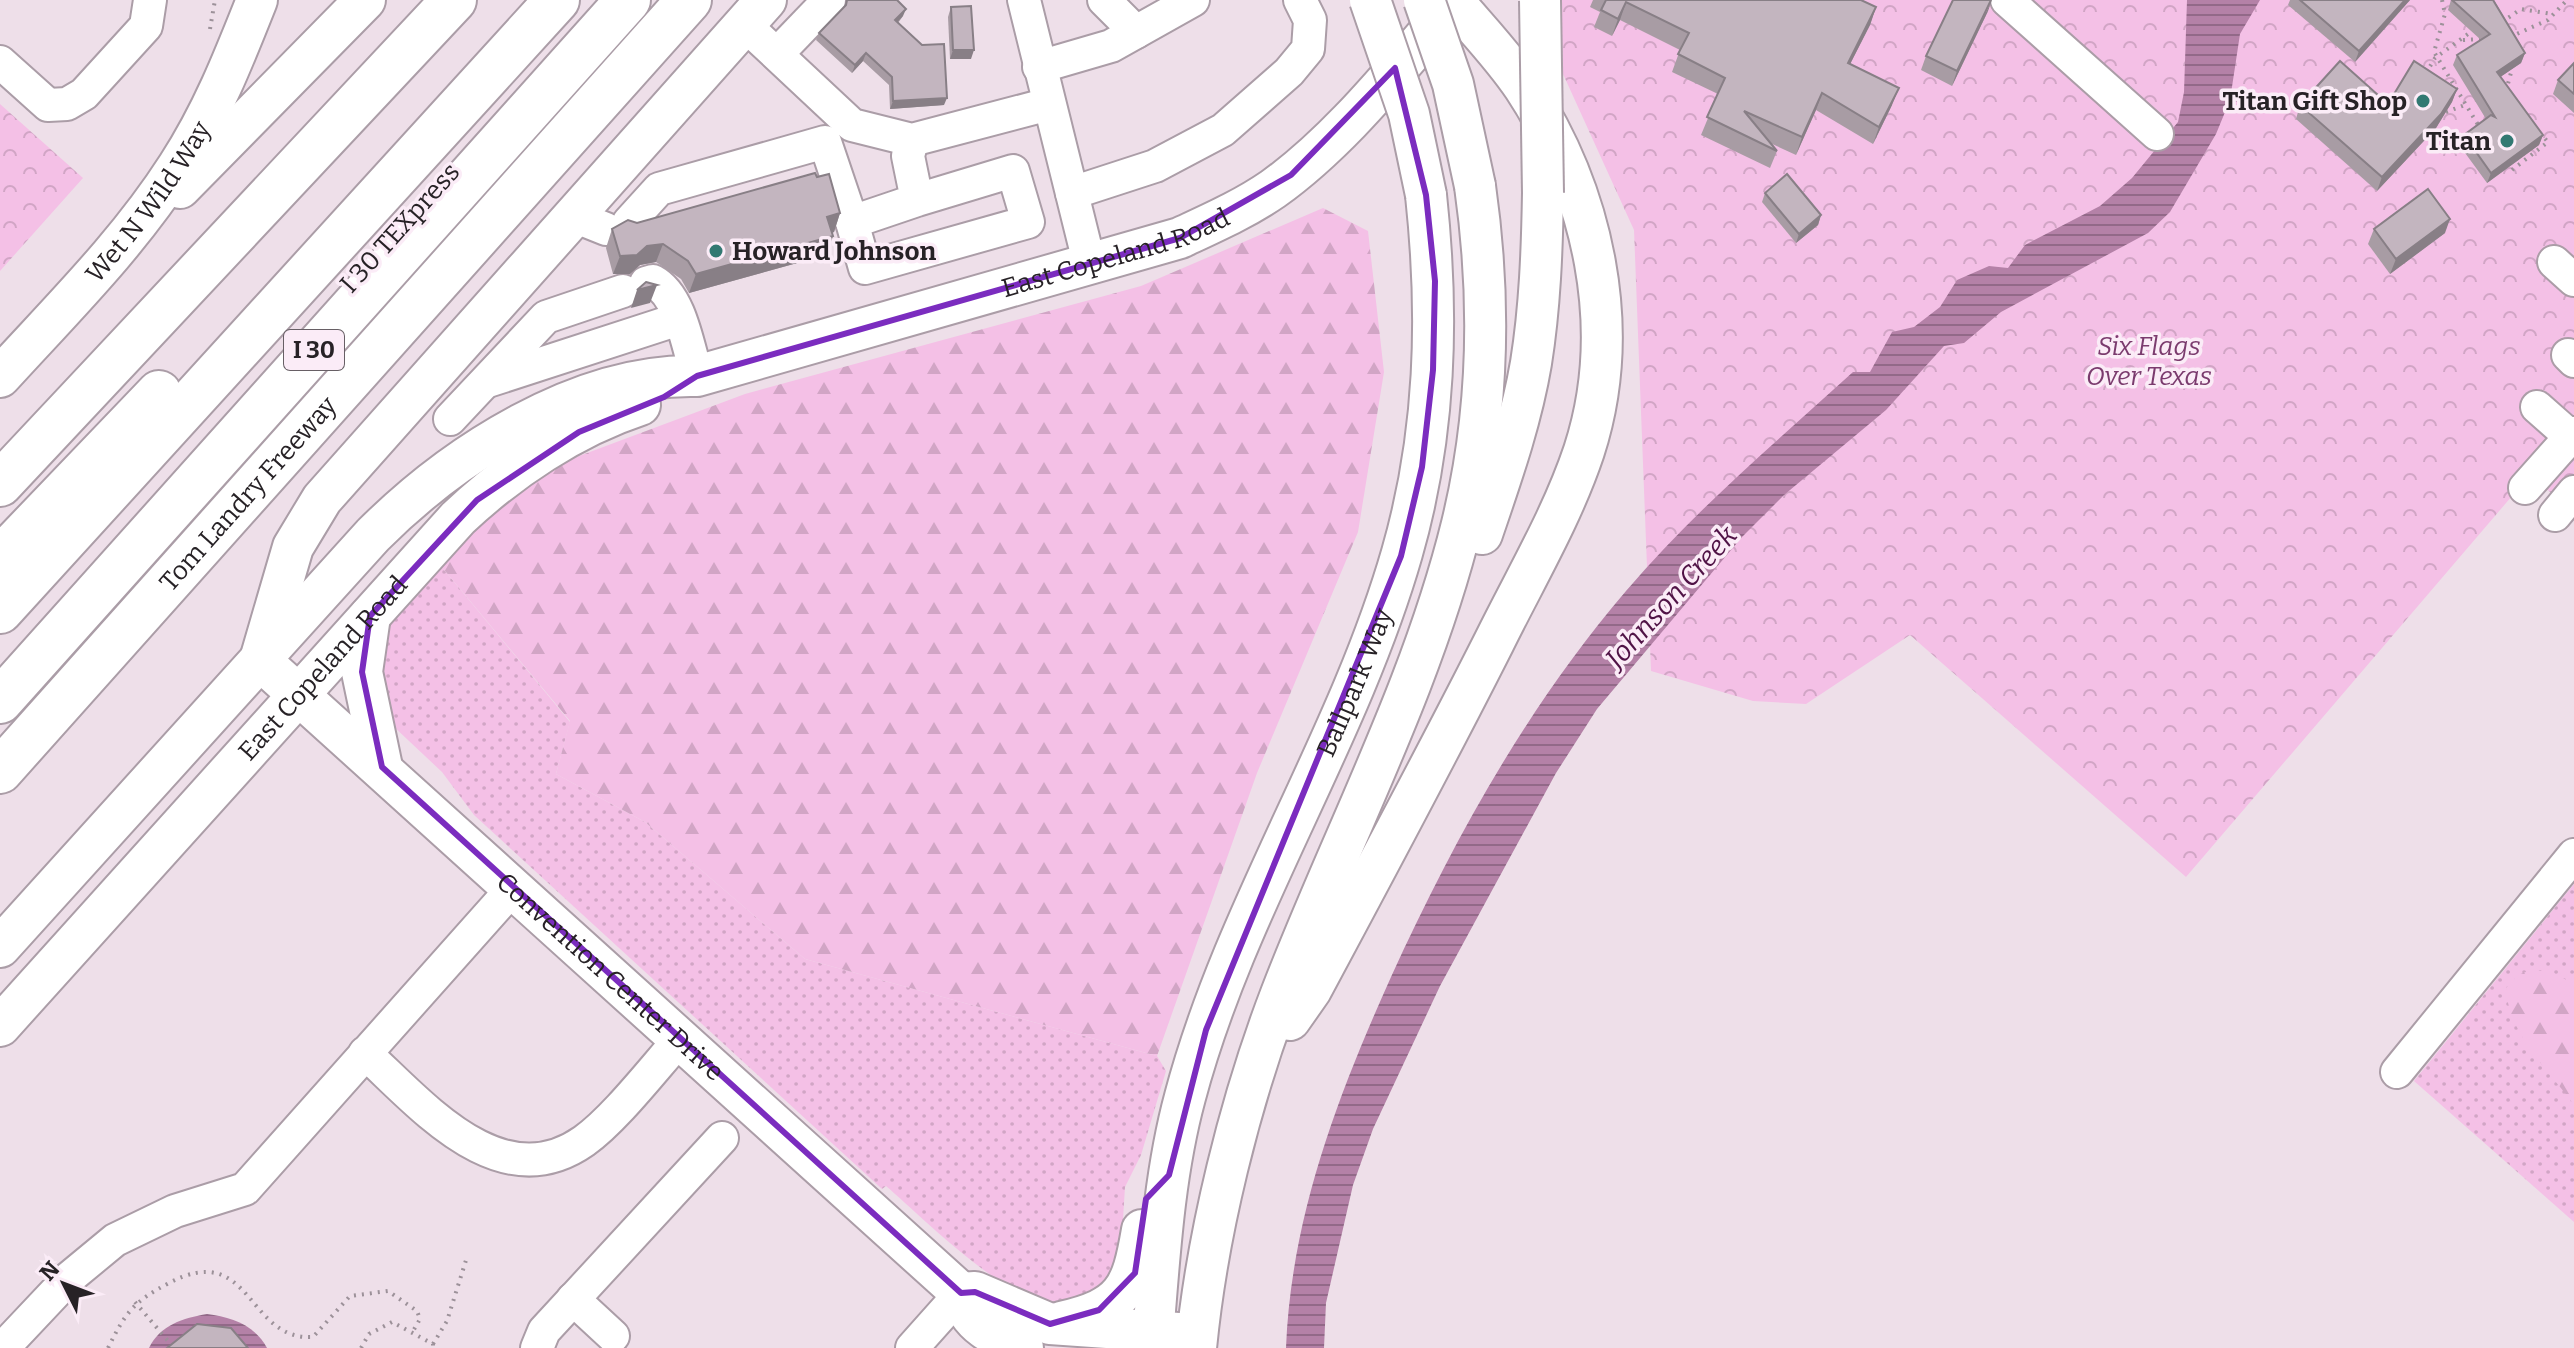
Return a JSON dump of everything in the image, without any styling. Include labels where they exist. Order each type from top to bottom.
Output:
[{"type":"highway","points":[[0,484],[454,0]]},
{"type":"highway","name":"I 30 TEXpress","points":[[0,611],[557,0]]},
{"type":"highway","name":"I 30 TEXpress","points":[[0,670],[606,0]]},
{"type":"highway","name":"I 30","points":[[0,701],[628,0]]},
{"type":"highway","name":"Tom Landry Freeway","points":[[0,771],[689,0]]},
{"type":"highway","points":[[0,559],[234,315],[394,178]]},
{"type":"main road","name":"Wet N Wild Way","points":[[0,377],[115,252],[178,166],[215,100],[257,0]]},
{"type":"main road","points":[[115,252],[365,0]]},
{"type":"main road","name":"Ballpark Way","points":[[1152,1340],[1169,1175],[1184,1097],[1206,1030],[1368,650],[1412,518],[1427,428],[1435,344],[1435,281],[1426,195],[1401,86],[1370,0]]},
{"type":"main road","points":[[1369,785],[1433,667],[1505,467],[1523,399],[1536,330],[1543,193],[1540,0]]},
{"type":"main road","points":[[1252,1077],[1311,990],[1421,785],[1564,501],[1584,450],[1597,397],[1602,344],[1599,297],[1589,231],[1570,171],[1524,88],[1446,1]]},
{"type":"main road","name":"Ballpark Way","points":[[1197,1341],[1228,1167],[1252,1077],[1281,994],[1369,785],[1442,597],[1473,471],[1486,327],[1483,245],[1475,186],[1453,84],[1446,1]]},
{"type":"main road","name":"East Copeland Road","points":[[0,1026],[477,500],[579,432],[610,416],[664,397],[697,376],[1180,238],[1270,191],[1315,155],[1446,1]]},
{"type":"main road","points":[[260,660],[293,547],[322,499],[602,222],[755,12]]},
{"type":"main road","name":"East Copeland Road","points":[[0,947],[260,660],[403,506],[435,478],[485,444],[589,397],[659,375],[697,376]]},
{"type":"main road","points":[[370,616],[362,672],[382,767]]},
{"type":"main road","name":"Convention Center Drive","points":[[260,660],[961,1293],[964,1306],[977,1323],[1037,1336],[1197,1341]]},
{"type":"main road","points":[[1037,1336],[1099,1310],[1127,1285],[1135,1273],[1146,1199],[1169,1175]]},
{"type":"lane","points":[[0,62],[48,105],[67,104],[84,94],[146,26],[150,0]]},
{"type":"lane","points":[[777,54],[829,0]]},
{"type":"lane","points":[[1024,0],[1090,266]]},
{"type":"lane","points":[[1104,0],[1136,32]]},
{"type":"lane","points":[[1039,67],[1111,46],[1193,0]]},
{"type":"lane","points":[[1072,193],[1155,166],[1223,130],[1289,72],[1308,49],[1310,20],[1300,0]]},
{"type":"lane","points":[[2007,0],[2157,134]]},
{"type":"lane","points":[[755,12],[777,54],[852,125],[912,140],[1049,104]]},
{"type":"lane","points":[[912,140],[908,156],[917,200]]},
{"type":"lane","points":[[602,222],[659,189],[825,142],[865,268],[1028,222],[1013,171],[852,222]]},
{"type":"lane","points":[[450,419],[546,317],[653,281],[662,286],[679,319],[697,376]]},
{"type":"lane","points":[[485,382],[679,319]]},
{"type":"lane","points":[[2525,488],[2572,435],[2537,407]]},
{"type":"lane","points":[[2397,1072],[2574,855]]},
{"type":"lane","points":[[8,1327],[115,1240],[175,1211],[245,1189],[514,887]]},
{"type":"lane","points":[[365,1053],[455,1134],[490,1153],[528,1158],[563,1152],[584,1141],[681,1038]]},
{"type":"lane","points":[[537,1348],[539,1337],[722,1138]]},
{"type":"lane","points":[[912,1348],[961,1293]]},
{"type":"lane","points":[[573,1299],[613,1336]]},
{"type":"path","points":[[2442,0],[2445,14],[2434,52],[2481,130]]},
{"type":"path","points":[[2501,42],[2554,14],[2567,0]]},
{"type":"path","points":[[2497,27],[2521,9],[2554,14]]},
{"type":"path","points":[[2421,82],[2435,58],[2463,40],[2481,23]]},
{"type":"path","points":[[2463,40],[2473,42],[2491,33]]},
{"type":"path","points":[[2499,93],[2505,97],[2507,68],[2515,61]]},
{"type":"path","points":[[2446,112],[2478,103]]},
{"type":"path","points":[[2512,170],[2548,142],[2532,123]]},
{"type":"path","points":[[361,1348],[369,1334],[392,1322],[433,1346],[447,1321],[467,1257]]},
{"type":"path","points":[[108,1348],[125,1312],[135,1302],[183,1275],[202,1269],[223,1275],[245,1290],[260,1313],[298,1338],[313,1337],[350,1296],[388,1291],[417,1311],[420,1319],[412,1333]]},
{"type":"path","points":[[135,1302],[174,1348]]},
{"type":"highlighted area","points":[[1395,68],[1426,195],[1435,281],[1433,370],[1422,467],[1401,556],[1206,1030],[1169,1175],[1146,1199],[1135,1273],[1099,1310],[1050,1324],[975,1292],[961,1293],[382,767],[362,672],[370,616],[477,500],[579,432],[664,397],[697,376],[1180,238],[1291,175]]},
{"type":"green space","name":"Six Flags Over Texas","points":[[1549,0],[2574,0],[2574,512],[2530,475],[2186,877],[1910,635],[1806,704],[1753,701],[1651,671],[1634,230],[1538,19]]},
{"type":"green space","points":[[0,104],[83,178],[0,271]]},
{"type":"green space","points":[[1323,208],[1368,231],[1384,372],[1358,532],[1257,773],[1157,1056],[805,959],[645,822],[556,774],[570,721],[436,560],[547,468],[745,394],[1141,286]]},
{"type":"green space","points":[[436,560],[570,722],[556,774],[645,822],[805,959],[1157,1056],[1166,1071],[1141,1155],[1125,1187],[1123,1219],[1128,1233],[1105,1288],[1058,1304],[1039,1301],[1017,1291],[968,1258],[886,1186],[882,1189],[474,815],[442,772],[392,725],[377,647],[391,620]]},
{"type":"green space","points":[[2574,884],[2574,1222],[2414,1081]]},
{"type":"green space","points":[[2531,970],[2552,972],[2574,984],[2574,1105],[2522,1036],[2508,1005],[2506,988],[2518,975]]},
{"type":"water","name":"Johnson Creek","points":[[2187,0],[2260,0],[2240,34],[2230,100],[2216,134],[2170,212],[2148,233],[2001,312],[1964,343],[1944,346],[1886,410],[1784,495],[1742,537],[1597,709],[1556,773],[1440,986],[1373,1129],[1353,1185],[1326,1303],[1324,1348],[1286,1348],[1297,1251],[1307,1204],[1353,1066],[1440,875],[1495,776],[1556,681],[1652,561],[1736,478],[1853,372],[1870,372],[1892,332],[1914,327],[1940,307],[1957,280],[1989,266],[2008,268],[2025,245],[2100,206],[2132,178],[2178,122],[2184,92]]},
{"type":"water","points":[[207,1314],[242,1324],[256,1333],[267,1348],[149,1348],[166,1328]]},
{"type":"building","points":[[847,0],[897,0],[906,9],[895,20],[922,45],[944,44],[947,98],[893,101],[892,77],[866,53],[855,65],[819,33],[846,5]]},
{"type":"building","points":[[1606,0],[1861,0],[1876,7],[1848,63],[1899,88],[1879,127],[1822,93],[1802,137],[1744,111],[1777,151],[1707,117],[1725,78],[1678,54],[1689,33],[1626,2],[1618,19],[1601,10]]},
{"type":"building","points":[[1953,0],[1991,0],[1957,71],[1926,56]]},
{"type":"building","points":[[2300,0],[2405,0],[2359,51]]},
{"type":"building","points":[[2452,0],[2493,0],[2525,53],[2497,72],[2543,135],[2491,173],[2464,135],[2491,115],[2495,117],[2457,55],[2490,34]]},
{"type":"building","points":[[971,6],[974,50],[953,50],[951,7]]},
{"type":"building","points":[[2340,61],[2388,104],[2414,61],[2457,89],[2441,114],[2382,177],[2300,105]]},
{"type":"building","points":[[2574,63],[2574,94],[2558,80]]},
{"type":"building","name":"Howard Johnson","points":[[815,173],[817,177],[829,174],[840,213],[827,217],[833,236],[696,274],[688,261],[663,244],[647,246],[637,255],[620,256],[612,229],[628,220],[637,223]]},
{"type":"building","points":[[1787,174],[1821,215],[1799,234],[1765,193]]},
{"type":"building","points":[[2428,189],[2450,219],[2396,259],[2374,229]]},
{"type":"building","points":[[646,282],[657,285],[637,290]]},
{"type":"building","points":[[197,1324],[231,1328],[248,1348],[167,1348]]},
{"type":"place","name":"Titan Gift Shop","points":[[2423,101]]},
{"type":"place","name":"Titan","points":[[2507,141]]},
{"type":"place","name":"Howard Johnson","points":[[716,251]]}]
